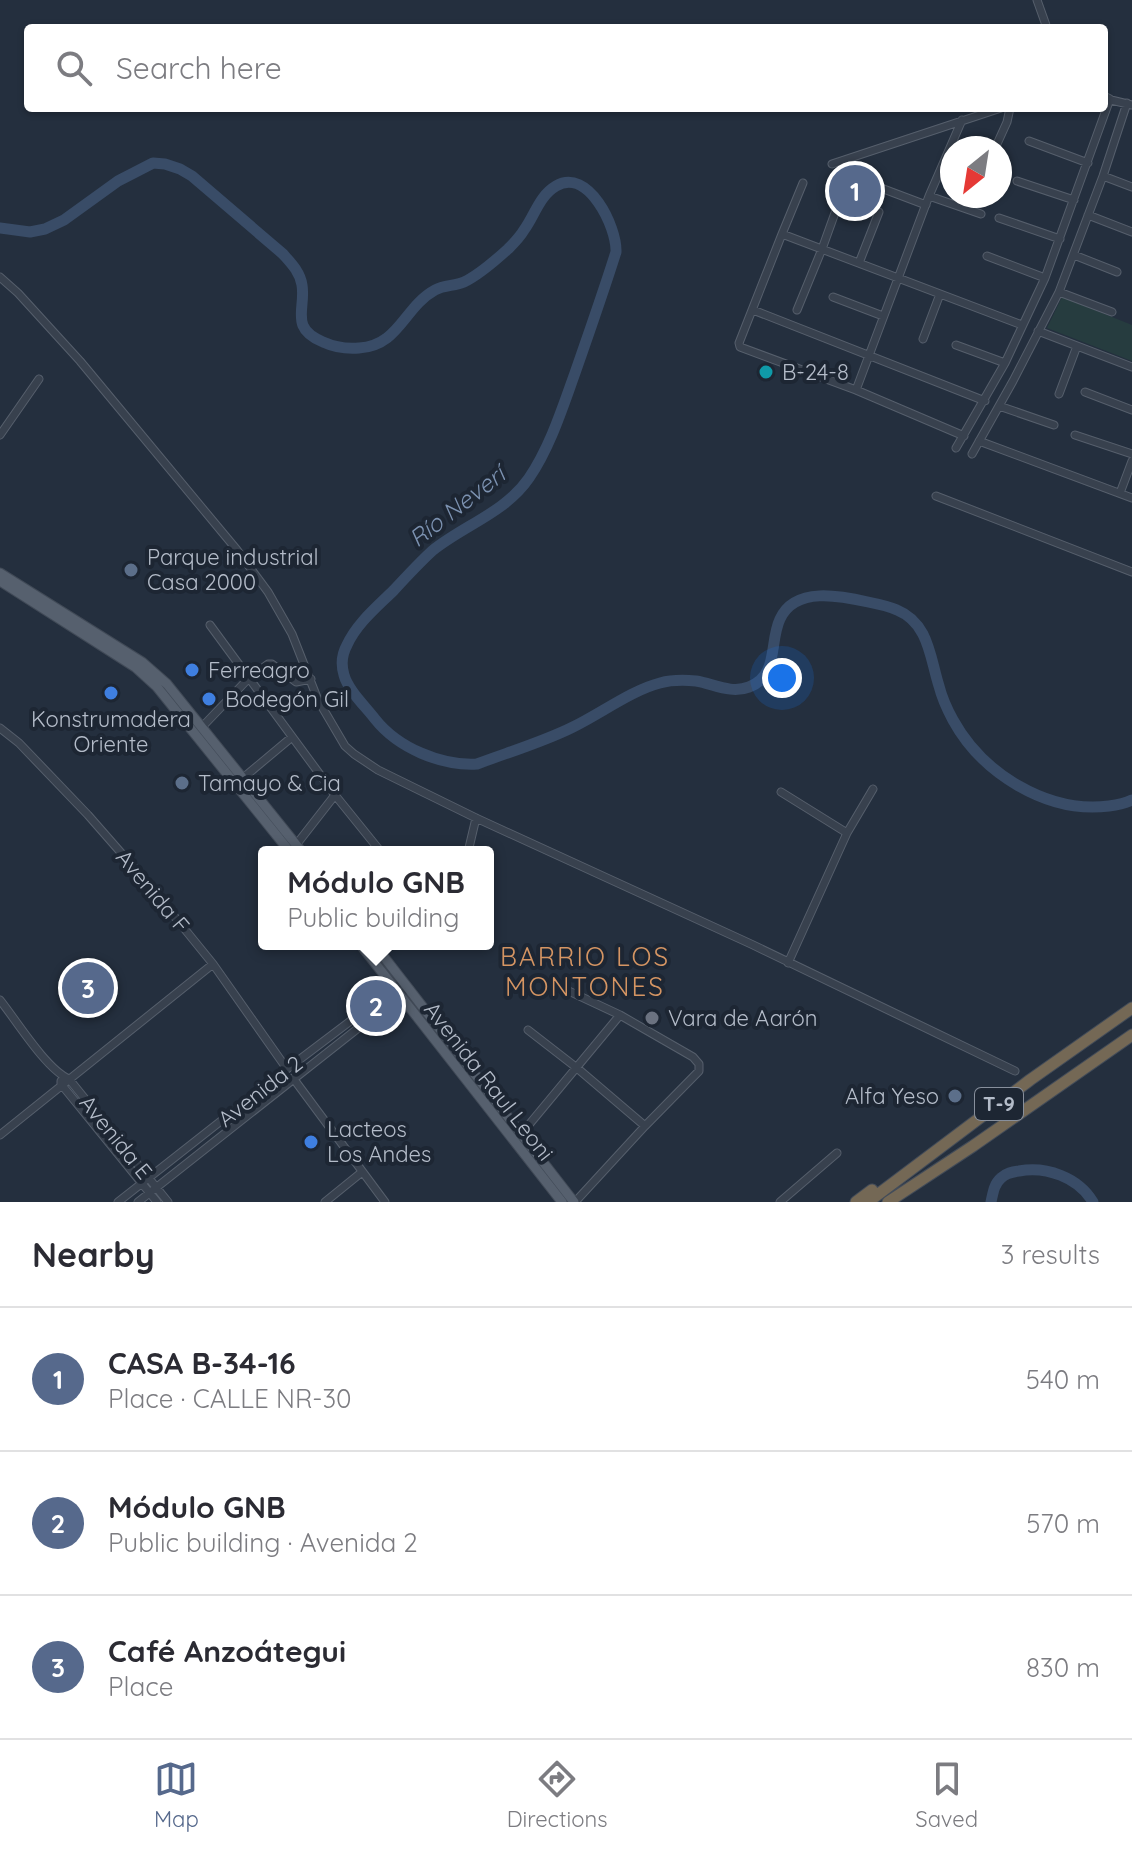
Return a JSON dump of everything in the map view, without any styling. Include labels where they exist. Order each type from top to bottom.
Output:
[{"type":"highway","name":"T-9","points":[[868,1202],[1132,1008]]},
{"type":"highway","name":"T-9","points":[[888,1202],[1132,1035]]},
{"type":"highway","name":"T-9","points":[[856,1202],[918,1158],[950,1140]]},
{"type":"highway","name":"T-9","points":[[901,1202],[964,1152]]},
{"type":"main road","points":[[0,573],[142,662],[167,684],[293,846]]},
{"type":"main road","points":[[0,581],[135,667],[293,846]]},
{"type":"main road","name":"Avenida Raul Leoni","points":[[364,950],[562,1202]]},
{"type":"main road","name":"Avenida Raul Leoni","points":[[379,950],[575,1202]]},
{"type":"street","points":[[1037,0],[1046,24]]},
{"type":"street","points":[[972,454],[1059,292],[1074,255],[1129,104],[1108,99]]},
{"type":"street","points":[[832,164],[988,112]]},
{"type":"street","points":[[1001,136],[1009,112]]},
{"type":"street","points":[[956,448],[1005,363],[1045,278],[1088,163],[1102,112]]},
{"type":"street","points":[[956,136],[962,120]]},
{"type":"street","points":[[1029,141],[1088,163]]},
{"type":"street","points":[[856,390],[927,200],[940,175]]},
{"type":"street","points":[[1103,176],[1132,187]]},
{"type":"street","points":[[1017,181],[1074,200]]},
{"type":"street","points":[[865,182],[981,214]]},
{"type":"street","points":[[803,183],[740,347],[856,390],[964,436]]},
{"type":"street","points":[[797,310],[845,185]]},
{"type":"street","points":[[859,263],[879,212]]},
{"type":"street","points":[[1088,215],[1132,232]]},
{"type":"street","points":[[999,218],[1060,239]]},
{"type":"street","points":[[782,234],[1022,325]]},
{"type":"street","points":[[1074,255],[1117,272]]},
{"type":"street","points":[[987,256],[1045,278]]},
{"type":"street","points":[[0,277],[80,361],[237,550],[292,634],[318,700],[345,746],[354,754],[378,770],[476,818],[1015,1071]]},
{"type":"street","points":[[1059,292],[1112,312]]},
{"type":"street","points":[[923,339],[940,294]]},
{"type":"street","points":[[833,297],[883,316]]},
{"type":"street","points":[[753,310],[985,401]]},
{"type":"street","points":[[1038,331],[1132,367]]},
{"type":"street","points":[[956,345],[1005,363]]},
{"type":"street","points":[[1059,394],[1077,346]]},
{"type":"street","points":[[0,435],[39,379]]},
{"type":"street","points":[[1085,392],[1132,410]]},
{"type":"street","points":[[999,406],[1054,425]]},
{"type":"street","points":[[1075,435],[1132,454]]},
{"type":"street","points":[[979,441],[1132,498]]},
{"type":"street","points":[[1120,493],[1132,461]]},
{"type":"street","points":[[936,496],[1132,572]]},
{"type":"street","points":[[210,625],[376,846]]},
{"type":"street","points":[[202,727],[248,679],[268,664],[296,682],[311,679]]},
{"type":"street","name":"Avenida F","points":[[0,728],[19,743],[88,815],[144,879],[213,964],[287,1069]]},
{"type":"street","points":[[243,778],[292,737]]},
{"type":"street","points":[[788,963],[847,833],[873,789]]},
{"type":"street","points":[[781,792],[847,833]]},
{"type":"street","points":[[299,846],[335,795]]},
{"type":"street","points":[[469,846],[476,818]]},
{"type":"street","points":[[0,1135],[64,1079],[213,964]]},
{"type":"street","name":"Avenida 2","points":[[118,1202],[287,1069],[406,985]]},
{"type":"street","points":[[558,986],[620,1015],[693,1057],[699,1064],[699,1071],[575,1202]]},
{"type":"street","name":"Avenida 2","points":[[138,1202],[396,992]]},
{"type":"street","name":"Avenida E","points":[[0,1000],[153,1190],[168,1202]]},
{"type":"street","points":[[522,1133],[620,1015]]},
{"type":"street","points":[[528,1030],[645,1126]]},
{"type":"street","points":[[293,1078],[385,1202]]},
{"type":"street","points":[[780,1202],[837,1153]]},
{"type":"street","points":[[325,1202],[362,1172]]},
{"type":"street","name":"Avenida E","points":[[153,1190],[157,1202]]},
{"type":"green space","points":[[1062,297],[1132,325],[1132,361],[1047,328]]},
{"type":"waterway","name":"Río Neverí","points":[[0,228],[30,232],[45,229],[64,220],[118,181],[153,163],[180,169],[192,176],[292,264],[302,285],[301,317],[306,331],[312,337],[332,345],[359,348],[372,346],[392,333],[424,297],[442,287],[464,282],[493,262],[519,238],[550,190],[568,182],[579,185],[589,192],[606,215],[612,228],[616,252],[560,414],[543,454],[519,490],[496,510],[432,551],[351,637],[343,656],[344,675],[353,692],[375,719],[396,739],[421,753],[449,762],[477,764],[562,732],[649,686],[687,680],[729,689],[749,687],[758,682],[769,667],[777,628],[787,609],[807,598],[832,596],[890,607],[916,623],[927,642],[942,695],[953,720],[965,739],[999,773],[1040,796],[1063,803],[1086,807],[1109,806],[1132,800]]},
{"type":"waterway","name":"Río Neverí","points":[[991,1202],[995,1186],[1003,1176],[1029,1170],[1060,1175],[1079,1186],[1093,1202]]},
{"type":"place","name":"CASA B-34-16","points":[[855,191]]},
{"type":"place","name":"B-24-8","points":[[766,372]]},
{"type":"place","name":"Parque industrial Casa 2000","points":[[131,570]]},
{"type":"place","name":"Ferreagro","points":[[192,670]]},
{"type":"place","name":"Konstrumadera Oriente","points":[[111,693]]},
{"type":"place","name":"Bodegón Gil","points":[[209,699]]},
{"type":"place","name":"Tamayo & Cia","points":[[182,783]]},
{"type":"place","name":"Café Anzoátegui","points":[[88,988]]},
{"type":"place","name":"Módulo GNB","points":[[376,1006]]},
{"type":"place","name":"Vara de Aarón","points":[[652,1018]]},
{"type":"place","name":"Alfa Yeso","points":[[955,1096]]},
{"type":"place","name":"Lacteos Los Andes","points":[[311,1142]]},
{"type":"district","name":"BARRIO LOS MONTONES","points":[[585,972]]}]
